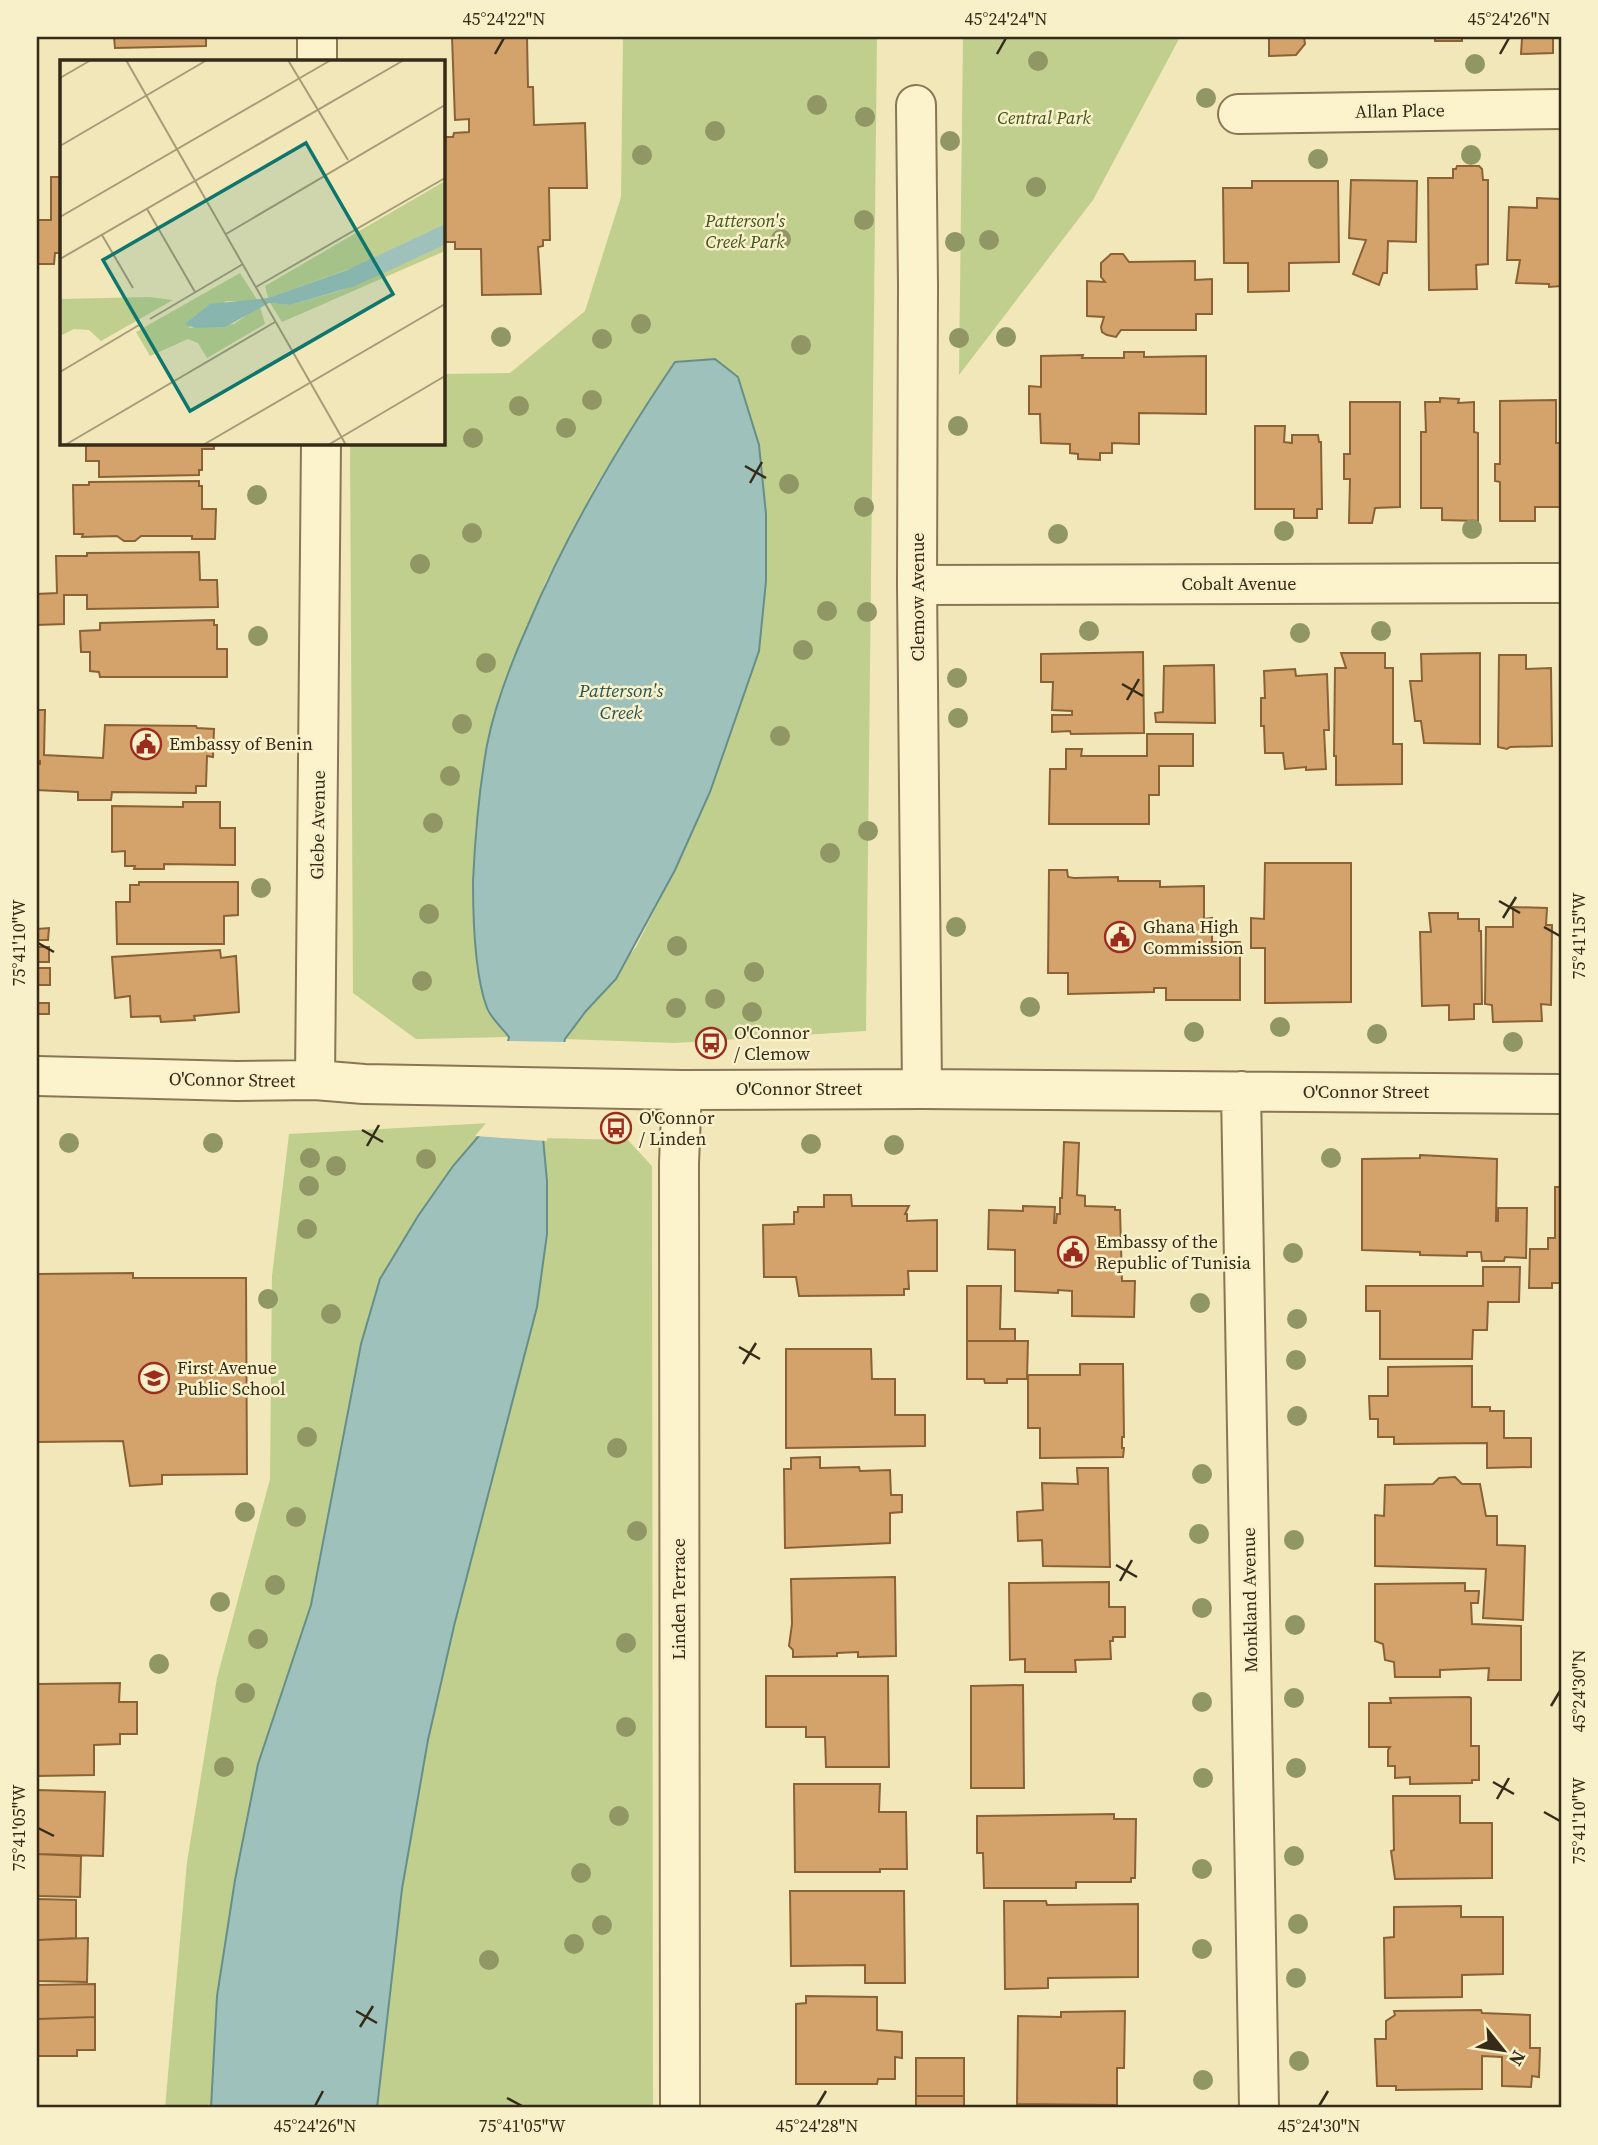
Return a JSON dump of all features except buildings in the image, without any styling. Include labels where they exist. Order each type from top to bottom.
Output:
[{"type":"street","points":[[317,37],[317,60]]},
{"type":"street","name":"Clemow Avenue","points":[[916,106],[922,1088]]},
{"type":"street","name":"Allan Place","points":[[1238,114],[1561,109]]},
{"type":"street","name":"Glebe Avenue","points":[[315,1080],[321,444]]},
{"type":"street","name":"Cobalt Avenue","points":[[917,585],[1561,583]]},
{"type":"street","name":"O'Connor Street","points":[[37,1076],[682,1090],[922,1088],[1561,1094]]},
{"type":"street","name":"Linden Terrace","points":[[680,2108],[679,1163],[682,1090]]},
{"type":"street","name":"Monkland Avenue","points":[[1241,1091],[1259,2108]]},
{"type":"green space","name":"Patterson's Creek Park","points":[[623,37],[877,37],[866,1031],[674,1043],[565,1039],[636,947],[675,870],[710,792],[759,651],[766,581],[766,513],[759,445],[634,423],[594,489],[545,583],[488,743],[475,830],[473,909],[478,965],[487,1009],[509,1037],[416,1039],[353,993],[350,444],[444,444],[444,374],[510,373],[585,311],[621,197]]},
{"type":"green space","name":"Central Park","points":[[963,37],[1180,37],[1093,200],[959,375]]},
{"type":"green space","points":[[490,1123],[453,1166],[418,1216],[380,1279],[361,1344],[311,1605],[258,1764],[235,1880],[217,1996],[211,2108],[165,2108],[187,1862],[217,1678],[270,1479],[272,1276],[289,1134]]},
{"type":"green space","points":[[543,1138],[628,1140],[652,1166],[653,2108],[377,2108],[402,1889],[428,1740],[454,1626],[537,1307],[547,1234],[547,1181]]},
{"type":"water","name":"Patterson's Creek","points":[[715,359],[738,377],[759,445],[766,514],[766,581],[759,651],[710,792],[675,870],[616,979],[586,1011],[565,1039],[543,1138],[547,1181],[547,1234],[537,1307],[454,1626],[428,1740],[402,1889],[377,2108],[211,2108],[217,1996],[235,1880],[258,1764],[311,1605],[361,1344],[380,1279],[418,1216],[453,1166],[490,1123],[509,1037],[489,1012],[483,995],[477,963],[474,912],[473,882],[478,813],[494,714],[516,654],[559,556],[633,425],[675,362]]},
{"type":"pier","points":[[504,1041],[567,1042],[547,1141],[475,1136],[487,1122]]},
{"type":"place","name":"Embassy of Benin","points":[[146,744]]},
{"type":"place","name":"Ghana High Commission","points":[[1120,937]]},
{"type":"place","name":"O'Connor / Clemow","points":[[711,1043]]},
{"type":"place","name":"O'Connor / Linden","points":[[616,1128]]},
{"type":"place","name":"Embassy of the Republic of Tunisia","points":[[1073,1252]]},
{"type":"place","name":"First Avenue Public School","points":[[154,1378]]}]
